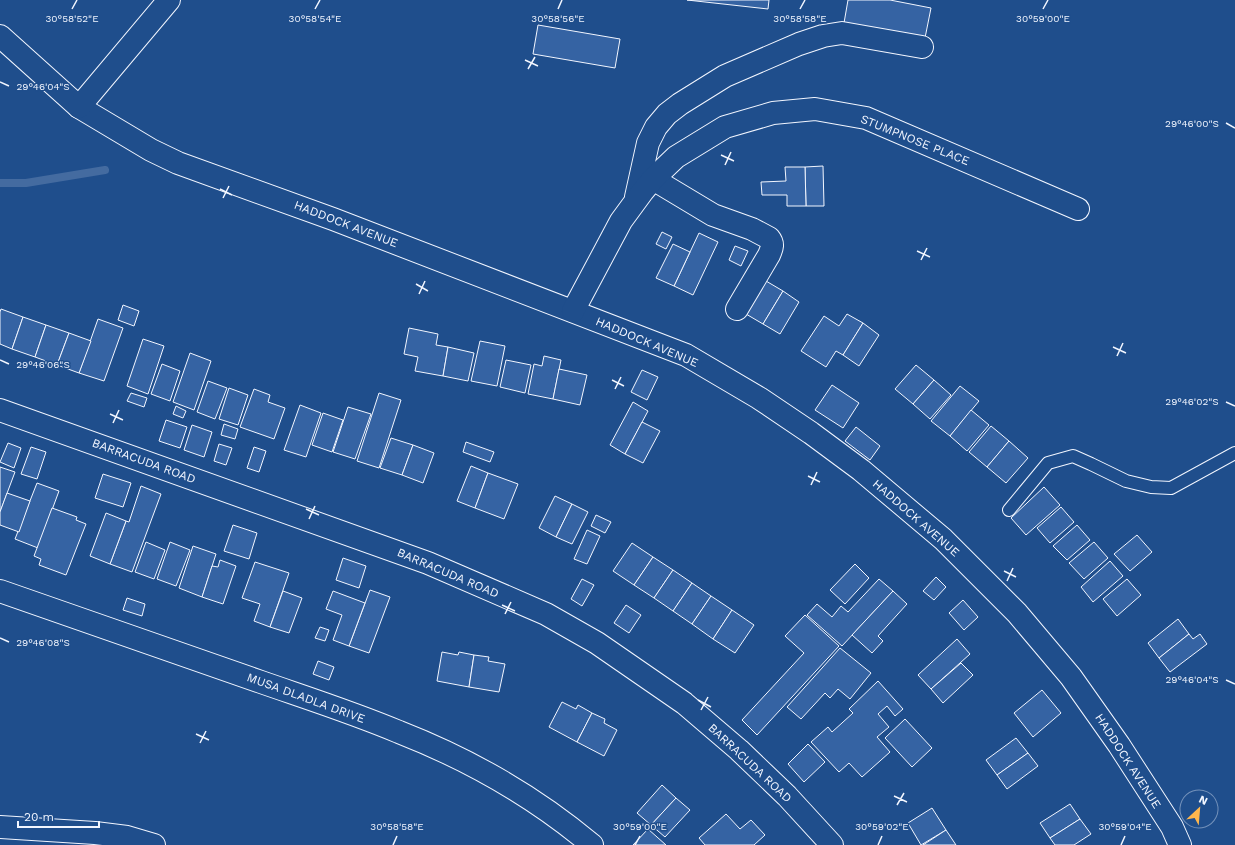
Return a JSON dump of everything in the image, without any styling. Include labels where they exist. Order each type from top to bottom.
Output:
[{"type":"street","points":[[79,107],[169,0]]},
{"type":"street","points":[[635,202],[648,143],[656,127],[680,104],[725,76],[799,44],[823,36],[842,33],[922,47]]},
{"type":"street","name":"HADDOCK AVENUE","points":[[0,36],[79,107],[150,150],[178,163],[333,219],[686,355],[759,398],[811,433],[861,470],[943,539],[1018,613],[1071,677],[1123,752],[1172,828],[1180,845]]},
{"type":"street","name":"STUMPNOSE PLACE","points":[[573,311],[621,221],[653,179],[676,157],[725,127],[773,113],[815,109],[866,118],[1078,209]]},
{"type":"street","points":[[653,179],[713,215],[752,229],[769,238],[771,241],[773,245],[769,255],[737,309]]},
{"type":"street","name":"BARRACUDA ROAD","points":[[0,410],[428,563],[546,614],[597,643],[684,703],[739,750],[787,796],[832,845]]},
{"type":"street","name":"MUSA DLADLA DRIVE","points":[[0,591],[238,674],[399,732],[437,748],[488,774],[531,801],[592,845]]},
{"type":"street","points":[[0,827],[95,833],[127,837],[154,845]]},
{"type":"lane","points":[[1009,510],[1048,463],[1073,456],[1126,481],[1150,487],[1171,488],[1235,453]]},
{"type":"building","points":[[687,0],[769,0],[768,9]]},
{"type":"building","points":[[848,0],[890,0],[931,8],[925,38],[844,23]]},
{"type":"building","points":[[538,25],[620,39],[615,68],[533,54]]},
{"type":"building","points":[[823,166],[824,206],[806,206],[805,167]]},
{"type":"building","points":[[785,167],[805,167],[806,206],[787,206],[787,195],[762,195],[761,182],[786,181]]},
{"type":"building","points":[[662,232],[672,237],[666,249],[656,244]]},
{"type":"building","points":[[699,233],[718,242],[693,295],[674,286]]},
{"type":"building","points":[[673,244],[690,252],[674,286],[656,278]]},
{"type":"building","points":[[735,246],[748,251],[741,266],[729,260]]},
{"type":"building","points":[[766,281],[783,291],[763,324],[746,314]]},
{"type":"building","points":[[783,291],[799,302],[780,334],[763,324]]},
{"type":"building","points":[[123,305],[139,311],[134,326],[118,320]]},
{"type":"building","points":[[1,309],[23,317],[12,349],[0,344]]},
{"type":"building","points":[[847,314],[863,323],[843,355],[836,351],[826,367],[801,351],[824,316],[839,326]]},
{"type":"building","points":[[23,317],[46,325],[35,357],[12,349]]},
{"type":"building","points":[[98,319],[123,328],[104,381],[79,373]]},
{"type":"building","points":[[863,323],[879,335],[859,366],[843,355]]},
{"type":"building","points":[[46,325],[69,333],[57,365],[35,357]]},
{"type":"building","points":[[409,328],[438,334],[436,345],[448,347],[443,376],[415,371],[418,357],[404,354]]},
{"type":"building","points":[[69,333],[91,341],[79,373],[57,365]]},
{"type":"building","points":[[143,339],[164,346],[148,394],[127,386]]},
{"type":"building","points":[[480,341],[505,346],[497,386],[471,381]]},
{"type":"building","points":[[448,347],[474,353],[468,381],[443,376]]},
{"type":"building","points":[[190,353],[211,361],[194,410],[173,402]]},
{"type":"building","points":[[544,356],[561,360],[553,399],[528,394],[534,364],[542,366]]},
{"type":"building","points":[[506,360],[531,365],[525,393],[500,387]]},
{"type":"building","points":[[162,364],[180,371],[170,401],[151,394]]},
{"type":"building","points":[[916,365],[934,380],[913,404],[895,389]]},
{"type":"building","points":[[559,369],[587,375],[580,405],[553,399]]},
{"type":"building","points":[[642,370],[658,377],[647,400],[631,392]]},
{"type":"building","points":[[934,380],[951,395],[930,419],[913,404]]},
{"type":"building","points":[[208,381],[227,388],[215,419],[197,412]]},
{"type":"building","points":[[832,385],[859,403],[843,428],[815,410]]},
{"type":"building","points":[[960,386],[979,401],[950,436],[931,421]]},
{"type":"building","points":[[229,388],[248,395],[238,425],[219,419]]},
{"type":"building","points":[[254,389],[270,395],[268,402],[285,408],[274,439],[240,427]]},
{"type":"building","points":[[131,393],[147,398],[144,407],[127,401]]},
{"type":"building","points":[[379,393],[401,400],[379,468],[357,461]]},
{"type":"building","points":[[633,402],[648,411],[625,454],[610,445]]},
{"type":"building","points":[[300,405],[321,413],[306,457],[284,450]]},
{"type":"building","points":[[176,406],[186,411],[183,418],[173,414]]},
{"type":"building","points":[[348,407],[371,414],[355,459],[333,452]]},
{"type":"building","points":[[971,410],[989,425],[967,451],[950,436]]},
{"type":"building","points":[[323,413],[343,420],[332,452],[312,445]]},
{"type":"building","points":[[166,420],[187,427],[180,448],[159,441]]},
{"type":"building","points":[[642,422],[660,431],[643,463],[625,454]]},
{"type":"building","points":[[224,424],[238,429],[235,439],[221,435]]},
{"type":"building","points":[[192,425],[212,432],[204,457],[184,450]]},
{"type":"building","points":[[991,426],[1009,441],[987,467],[969,452]]},
{"type":"building","points":[[856,427],[880,446],[870,460],[845,441]]},
{"type":"building","points":[[391,438],[413,445],[402,475],[380,468]]},
{"type":"building","points":[[1009,441],[1028,458],[1006,483],[987,467]]},
{"type":"building","points":[[466,442],[494,452],[490,462],[463,452]]},
{"type":"building","points":[[8,443],[21,448],[14,468],[0,462]]},
{"type":"building","points":[[219,444],[232,448],[226,465],[214,461]]},
{"type":"building","points":[[413,445],[434,453],[423,483],[402,475]]},
{"type":"building","points":[[31,447],[46,452],[37,479],[21,474]]},
{"type":"building","points":[[254,447],[266,451],[259,472],[247,468]]},
{"type":"building","points":[[471,466],[488,473],[475,508],[457,501]]},
{"type":"building","points":[[0,467],[15,472],[0,512]]},
{"type":"building","points":[[488,473],[518,484],[504,519],[475,508]]},
{"type":"building","points":[[103,474],[131,483],[123,507],[95,498]]},
{"type":"building","points":[[37,483],[59,491],[38,548],[15,539]]},
{"type":"building","points":[[141,486],[161,494],[132,572],[110,564],[126,521],[129,522]]},
{"type":"building","points":[[1044,487],[1060,505],[1026,535],[1011,518]]},
{"type":"building","points":[[7,493],[30,501],[19,532],[0,525],[0,512]]},
{"type":"building","points":[[555,496],[572,504],[556,537],[539,528]]},
{"type":"building","points":[[572,504],[588,512],[572,544],[556,537]]},
{"type":"building","points":[[1061,507],[1074,522],[1050,543],[1037,528]]},
{"type":"building","points":[[52,508],[77,517],[76,520],[86,524],[66,575],[39,565],[41,559],[34,556]]},
{"type":"building","points":[[106,513],[126,521],[110,564],[90,556]]},
{"type":"building","points":[[596,515],[611,522],[605,533],[591,526]]},
{"type":"building","points":[[233,525],[257,533],[249,559],[224,551]]},
{"type":"building","points":[[1077,525],[1090,540],[1067,560],[1053,546]]},
{"type":"building","points":[[587,530],[600,536],[587,564],[574,559]]},
{"type":"building","points":[[1137,535],[1152,552],[1130,571],[1114,554]]},
{"type":"building","points":[[146,542],[165,550],[154,579],[135,572]]},
{"type":"building","points":[[170,542],[190,550],[176,586],[157,579]]},
{"type":"building","points":[[1094,542],[1108,558],[1084,579],[1069,563]]},
{"type":"building","points":[[632,543],[653,557],[634,585],[613,571]]},
{"type":"building","points":[[193,546],[216,554],[202,597],[179,588]]},
{"type":"building","points":[[653,557],[673,570],[654,598],[634,585]]},
{"type":"building","points":[[343,558],[366,566],[359,588],[336,580]]},
{"type":"building","points":[[220,560],[236,566],[223,604],[202,597],[212,566],[218,567]]},
{"type":"building","points":[[1110,561],[1123,576],[1093,602],[1081,587]]},
{"type":"building","points":[[255,562],[289,573],[270,627],[254,621],[260,604],[242,598]]},
{"type":"building","points":[[855,564],[869,578],[845,604],[830,590]]},
{"type":"building","points":[[673,570],[692,583],[673,611],[654,598]]},
{"type":"building","points":[[936,577],[946,587],[934,600],[923,591]]},
{"type":"building","points":[[582,579],[594,585],[582,606],[571,599]]},
{"type":"building","points":[[879,579],[893,591],[842,646],[807,615],[817,604],[832,617],[841,606],[848,612]]},
{"type":"building","points":[[1127,579],[1141,595],[1117,616],[1103,599]]},
{"type":"building","points":[[692,583],[711,596],[692,624],[673,611]]},
{"type":"building","points":[[370,590],[390,597],[369,653],[349,646]]},
{"type":"building","points":[[283,591],[302,598],[289,633],[270,627]]},
{"type":"building","points":[[333,591],[365,603],[349,646],[333,640],[342,615],[326,609]]},
{"type":"building","points":[[893,591],[907,604],[878,636],[883,641],[872,653],[852,635]]},
{"type":"building","points":[[711,596],[732,610],[713,639],[692,624]]},
{"type":"building","points":[[127,598],[145,604],[142,616],[123,610]]},
{"type":"building","points":[[963,600],[978,617],[964,630],[949,613]]},
{"type":"building","points":[[626,605],[641,615],[629,633],[614,623]]},
{"type":"building","points":[[732,610],[754,625],[735,653],[713,639]]},
{"type":"building","points":[[805,615],[839,646],[757,735],[742,720],[804,653],[785,636]]},
{"type":"building","points":[[1178,619],[1189,634],[1159,658],[1148,643]]},
{"type":"building","points":[[320,627],[329,630],[325,641],[315,638]]},
{"type":"building","points":[[1189,634],[1193,639],[1200,634],[1207,644],[1170,672],[1159,658]]},
{"type":"building","points":[[957,639],[970,654],[931,689],[918,675]]},
{"type":"building","points":[[840,648],[871,673],[850,699],[838,689],[830,698],[825,693],[801,719],[787,707]]},
{"type":"building","points":[[442,652],[458,655],[459,652],[474,655],[469,687],[437,681]]},
{"type":"building","points":[[474,655],[489,657],[488,661],[505,664],[499,692],[469,687]]},
{"type":"building","points":[[318,661],[334,667],[329,680],[313,674]]},
{"type":"building","points":[[961,663],[973,675],[943,703],[931,689]]},
{"type":"building","points":[[878,681],[903,709],[895,716],[887,706],[878,714],[889,727],[877,737],[890,752],[862,777],[849,763],[839,772],[811,742],[828,727],[832,732],[853,713],[849,709]]},
{"type":"building","points":[[1042,690],[1061,713],[1033,737],[1014,713]]},
{"type":"building","points":[[562,702],[576,709],[578,705],[592,713],[577,742],[549,727]]},
{"type":"building","points":[[592,713],[605,719],[604,723],[617,730],[604,756],[577,742]]},
{"type":"building","points":[[905,719],[932,748],[912,767],[885,738]]},
{"type":"building","points":[[1016,738],[1028,753],[997,775],[986,760]]},
{"type":"building","points":[[808,744],[825,762],[804,782],[788,764]]},
{"type":"building","points":[[1028,753],[1038,766],[1007,789],[997,775]]},
{"type":"building","points":[[662,785],[676,798],[651,825],[637,813]]},
{"type":"building","points":[[676,798],[690,810],[665,837],[651,825]]},
{"type":"building","points":[[1070,804],[1080,819],[1050,838],[1040,823]]},
{"type":"building","points":[[932,808],[946,830],[921,845],[908,823]]},
{"type":"building","points":[[726,814],[740,829],[751,820],[765,835],[754,845],[705,845],[699,838]]},
{"type":"building","points":[[1080,819],[1091,834],[1074,845],[1055,845],[1050,838]]},
{"type":"building","points":[[648,829],[666,845],[633,845]]},
{"type":"building","points":[[946,830],[956,845],[923,845]]},
{"type":"waterway","points":[[0,183],[26,183],[105,170]]}]
